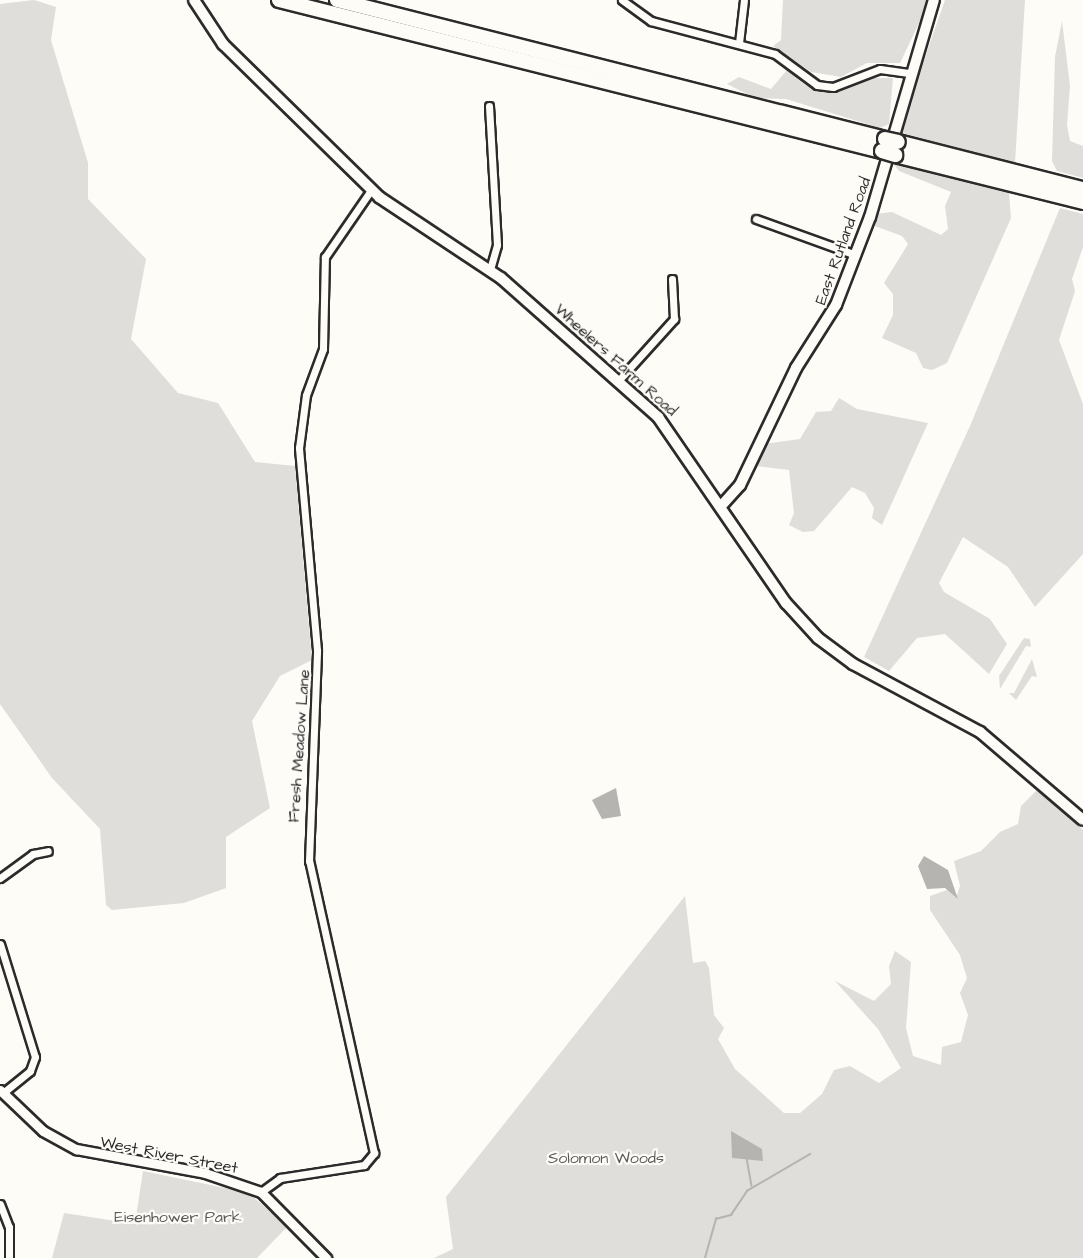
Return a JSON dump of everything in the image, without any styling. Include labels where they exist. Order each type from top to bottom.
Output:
[{"type":"highway","points":[[279,0],[890,147],[1083,189]]},
{"type":"highway","points":[[337,0],[890,147],[1083,202]]},
{"type":"main road","name":"East Rutland Road","points":[[722,505],[745,476],[796,368],[833,312],[856,255],[909,73],[934,0]]},
{"type":"main road","name":"Wheelers Farm Road","points":[[195,1],[223,44],[371,190],[407,219],[490,269],[618,381],[672,432],[786,603],[818,638],[863,670],[980,732],[1083,820]]},
{"type":"street","points":[[622,0],[651,21],[775,54],[808,82],[825,87],[873,71],[909,73]]},
{"type":"street","points":[[739,43],[744,0]]},
{"type":"street","points":[[489,106],[497,245],[490,269]]},
{"type":"street","name":"Fresh Meadow Lane","points":[[261,1192],[280,1178],[364,1165],[374,1153],[328,963],[308,849],[318,664],[299,448],[304,403],[323,349],[326,257],[371,190]]},
{"type":"street","points":[[756,219],[856,255]]},
{"type":"street","points":[[618,381],[674,319],[672,279]]},
{"type":"street","points":[[0,878],[33,854],[48,851]]},
{"type":"street","points":[[0,944],[35,1057],[30,1071],[2,1091]]},
{"type":"street","name":"West River Street","points":[[2,1091],[43,1131],[82,1152],[205,1173],[261,1192],[326,1258]]},
{"type":"street","points":[[0,1204],[9,1227],[9,1258]]},
{"type":"green space","points":[[34,0],[56,7],[51,40],[88,163],[88,199],[146,259],[131,339],[178,393],[218,403],[255,462],[295,466],[312,660],[280,676],[252,721],[270,808],[226,837],[226,888],[184,903],[112,910],[106,905],[100,829],[52,778],[0,704],[0,4]]},
{"type":"green space","points":[[783,0],[930,0],[900,63],[867,63],[841,77],[811,72],[773,46],[781,40]]},
{"type":"green space","points":[[945,0],[1025,0],[1015,163],[899,132]]},
{"type":"green space","points":[[1062,21],[1070,86],[1067,125],[1070,141],[1083,146],[1083,178],[1057,171],[1052,161],[1055,57]]},
{"type":"green space","points":[[787,70],[805,85],[835,92],[870,78],[893,78],[889,124],[880,128],[786,99],[755,98],[727,84],[739,77],[771,89]]},
{"type":"green space","points":[[891,161],[1009,193],[1011,218],[947,363],[932,370],[923,368],[916,353],[882,338],[893,315],[893,294],[884,283],[908,244],[902,236],[872,225],[875,214],[892,212],[941,235],[948,229],[945,206],[951,192],[899,171]]},
{"type":"green space","points":[[1060,208],[1083,214],[1083,247],[1072,279],[1075,291],[1059,340],[1083,404],[1083,554],[1035,607],[1008,567],[963,537],[939,583],[944,592],[990,619],[1007,644],[989,674],[945,634],[917,638],[889,671],[864,657],[970,426]]},
{"type":"green space","points":[[839,398],[857,409],[928,423],[882,525],[872,518],[874,508],[865,493],[852,487],[814,531],[803,532],[789,525],[794,513],[789,470],[756,466],[764,444],[800,439],[816,412],[831,411]]},
{"type":"green space","points":[[1024,638],[1030,639],[1031,647],[1026,646],[1000,689],[999,676]]},
{"type":"green space","points":[[1032,659],[1037,677],[1032,676],[1016,700],[1009,693],[1014,693]]},
{"type":"green space","name":"Solomon Woods","points":[[1039,788],[1083,830],[1083,1258],[434,1258],[453,1249],[446,1197],[685,896],[693,963],[705,961],[709,968],[714,1015],[724,1028],[718,1039],[735,1069],[784,1113],[800,1113],[822,1094],[834,1070],[850,1066],[879,1083],[901,1068],[878,1029],[835,981],[874,1001],[891,984],[889,966],[895,951],[911,962],[906,1028],[913,1056],[941,1065],[942,1047],[961,1042],[968,1015],[960,993],[967,978],[960,955],[930,910],[930,896],[947,890],[957,895],[960,886],[954,861],[981,851],[1000,832],[1018,824],[1021,806]]},
{"type":"green space","name":"Eisenhower Park","points":[[143,1171],[249,1193],[287,1227],[257,1258],[52,1258],[64,1213],[135,1224]]},
{"type":"shaded area","points":[[616,788],[621,816],[602,819],[592,800]]},
{"type":"shaded area","points":[[924,856],[948,870],[958,899],[945,888],[927,889],[918,866]]},
{"type":"shaded area","points":[[731,1131],[762,1149],[763,1161],[732,1158]]},
{"type":"waterway","points":[[705,1258],[716,1219],[731,1215],[747,1191],[810,1154]]},
{"type":"waterway","points":[[747,1158],[752,1186]]}]
